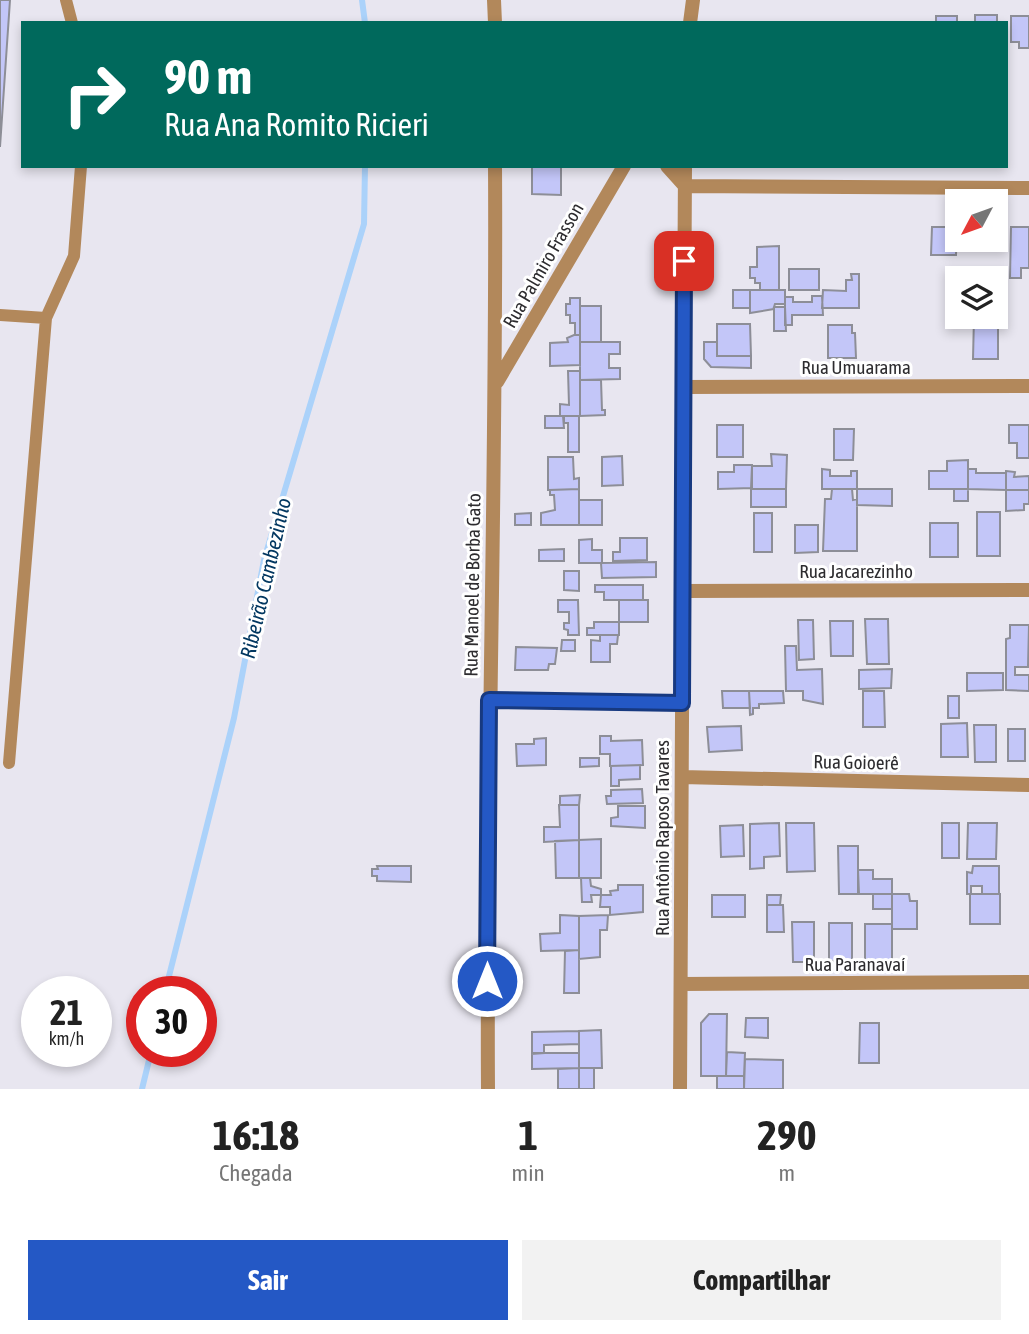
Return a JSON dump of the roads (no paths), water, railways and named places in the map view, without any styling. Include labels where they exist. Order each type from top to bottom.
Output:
[{"type":"street","points":[[494,0],[495,21]]},
{"type":"street","points":[[690,21],[692,0]]},
{"type":"street","name":"Rua Manoel de Borba Gato","points":[[488,1089],[489,700],[496,383],[495,168]]},
{"type":"street","name":"Rua Palmiro Frasson","points":[[496,383],[623,168]]},
{"type":"street","points":[[669,168],[685,186],[1029,188]]},
{"type":"street","name":"Rua Antônio Raposo Tavares","points":[[680,1089],[685,168]]},
{"type":"street","name":"Rua Umuarama","points":[[684,387],[1029,386]]},
{"type":"street","name":"Rua Jacarezinho","points":[[683,591],[1029,590]]},
{"type":"street","points":[[489,700],[682,703]]},
{"type":"street","name":"Rua Goioerê","points":[[682,777],[1029,785]]},
{"type":"street","name":"Rua Paranavaí","points":[[681,984],[1029,982]]},
{"type":"lane","points":[[66,0],[71,21]]},
{"type":"lane","points":[[9,763],[46,318],[74,256],[81,168]]},
{"type":"lane","points":[[0,315],[46,318]]},
{"type":"waterway","name":"Ribeirão Cambezinho","points":[[362,0],[365,21]]},
{"type":"waterway","name":"Ribeirão Cambezinho","points":[[169,976],[234,718],[264,560],[364,224],[365,168]]},
{"type":"waterway","name":"Ribeirão Cambezinho","points":[[142,1089],[147,1067]]}]
